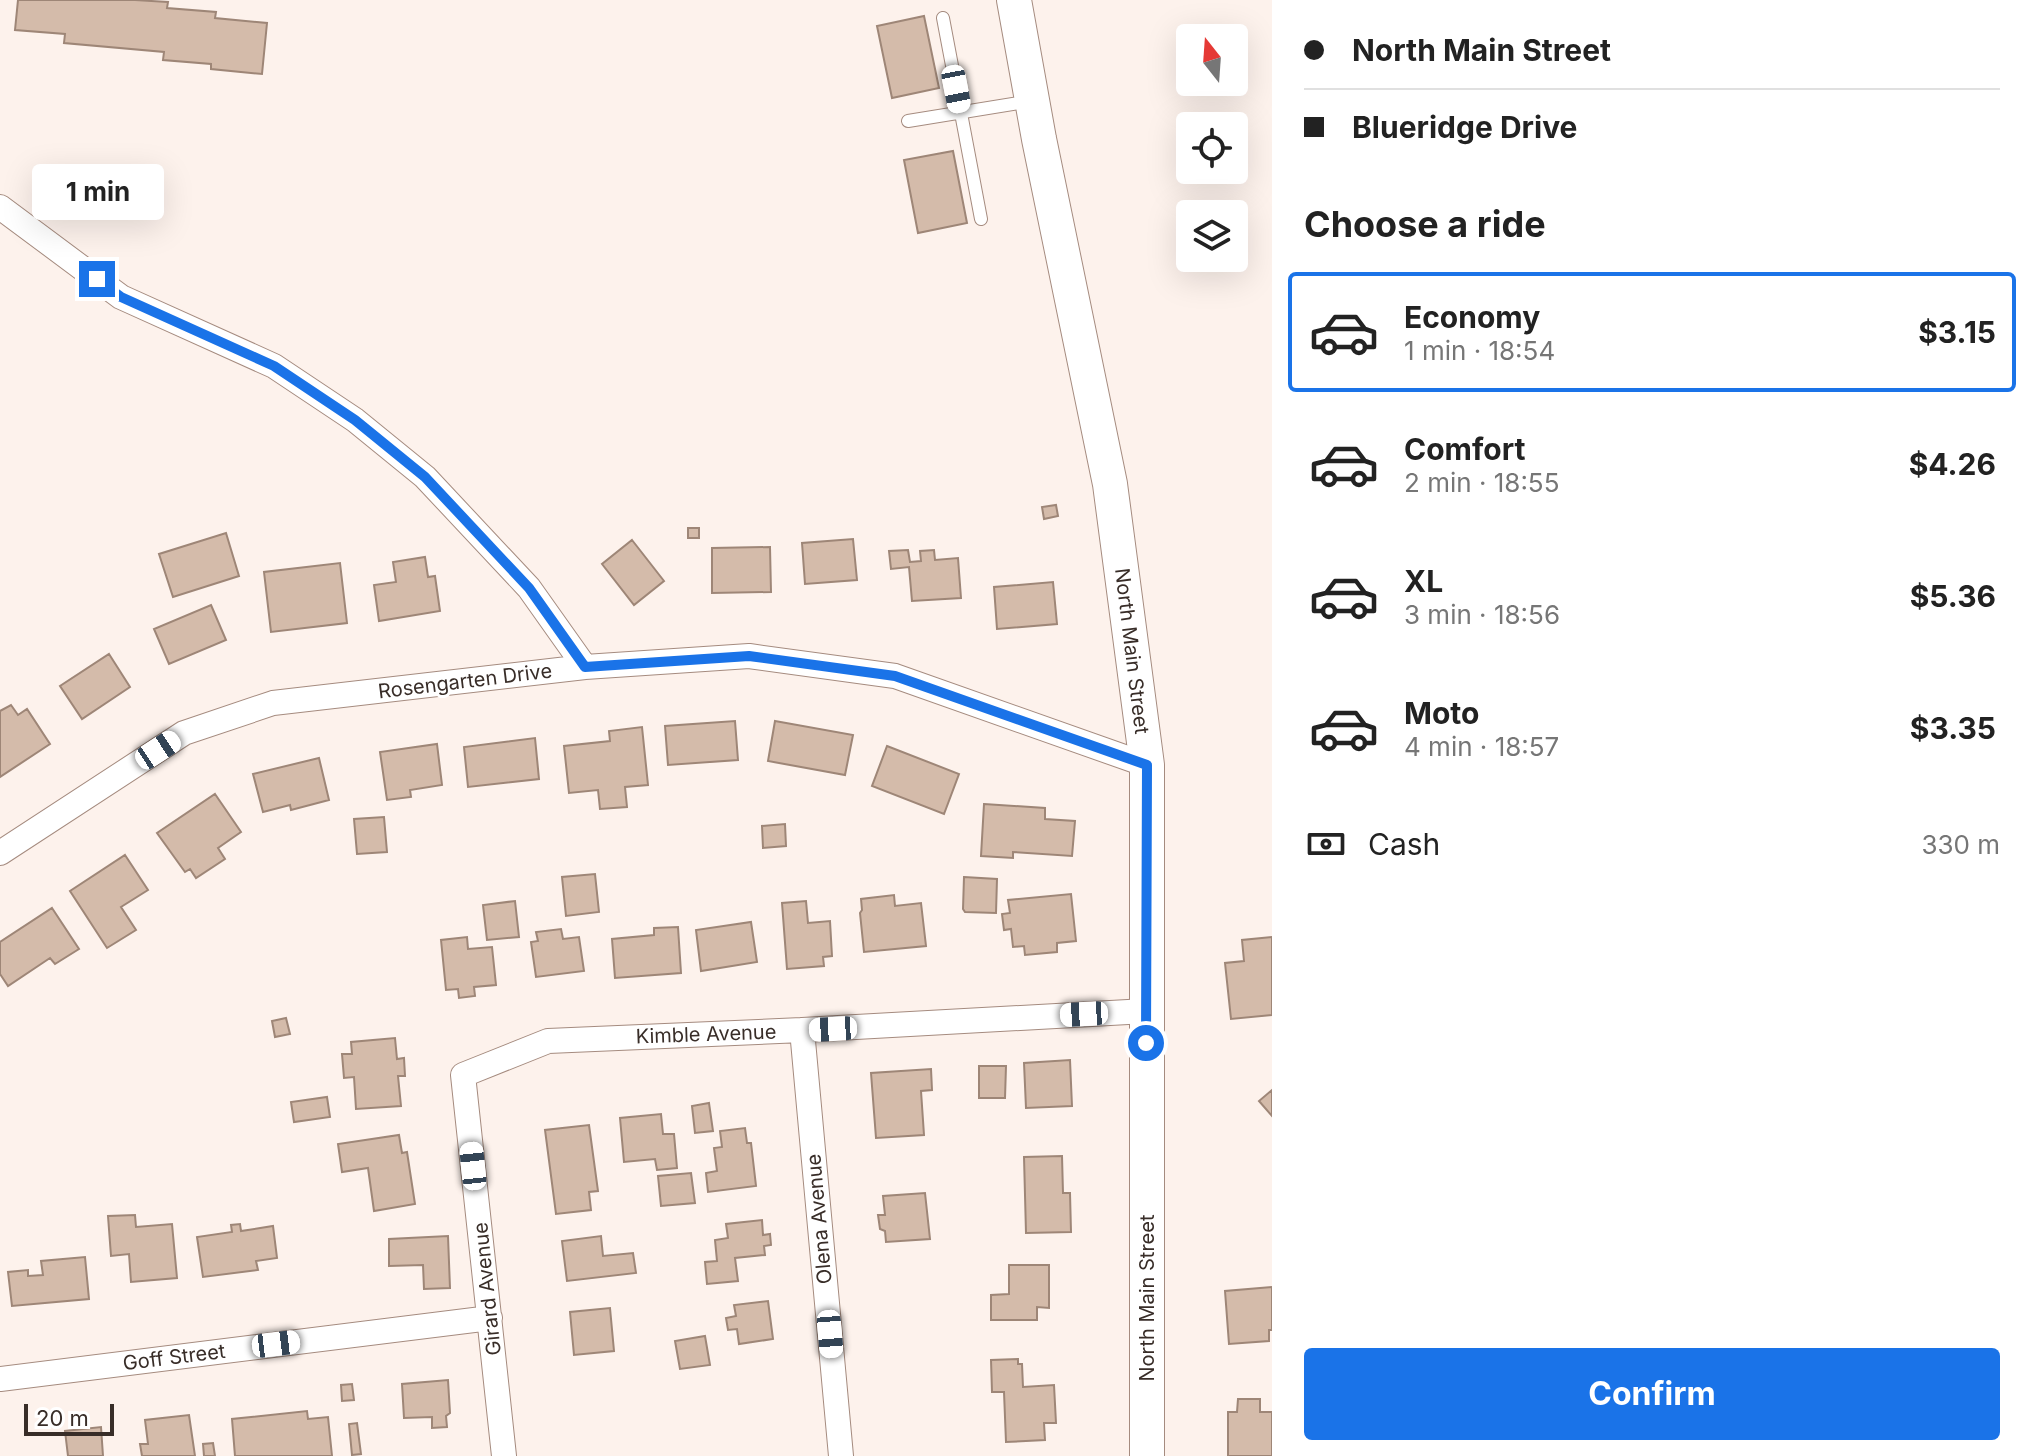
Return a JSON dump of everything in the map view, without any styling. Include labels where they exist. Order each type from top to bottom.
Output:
[{"type":"main road","name":"North Main Street","points":[[1014,0],[1110,484],[1147,765],[1147,1456]]},
{"type":"street","points":[[0,207],[121,297],[274,366],[355,420],[425,477],[529,588],[585,667]]},
{"type":"street","name":"Rosengarten Drive","points":[[0,853],[184,733],[273,703],[585,667],[749,656],[895,676],[1147,765]]},
{"type":"street","name":"Kimble Avenue","points":[[463,1075],[548,1041],[1146,1011]]},
{"type":"street","name":"Olena Avenue","points":[[802,1030],[841,1456]]},
{"type":"street","name":"Girard Avenue","points":[[463,1075],[504,1456]]},
{"type":"street","name":"Goff Street","points":[[0,1379],[490,1318]]},
{"type":"lane","points":[[943,18],[981,219]]},
{"type":"lane","points":[[908,121],[1032,100]]},
{"type":"building","points":[[18,0],[168,2],[167,8],[216,12],[215,18],[267,23],[262,74],[211,69],[211,64],[163,60],[164,52],[64,43],[65,34],[15,30]]},
{"type":"building","points":[[924,16],[939,88],[892,98],[877,26]]},
{"type":"building","points":[[953,151],[967,223],[918,233],[904,160]]},
{"type":"building","points":[[1056,505],[1058,516],[1044,519],[1042,507]]},
{"type":"building","points":[[688,528],[699,528],[699,538],[688,538]]},
{"type":"building","points":[[226,533],[239,576],[173,597],[159,554]]},
{"type":"building","points":[[853,539],[857,580],[805,584],[802,543]]},
{"type":"building","points":[[632,540],[664,581],[634,605],[602,564]]},
{"type":"building","points":[[770,547],[771,592],[712,593],[712,548]]},
{"type":"building","points":[[908,550],[910,562],[921,561],[920,551],[934,550],[935,560],[958,558],[961,598],[912,601],[909,567],[891,569],[889,551]]},
{"type":"building","points":[[425,557],[428,577],[435,576],[440,611],[379,621],[374,585],[396,582],[393,562]]},
{"type":"building","points":[[340,563],[347,623],[271,632],[264,572]]},
{"type":"building","points":[[1053,582],[1057,624],[997,629],[994,587]]},
{"type":"building","points":[[211,605],[226,640],[169,664],[154,629]]},
{"type":"building","points":[[109,654],[130,687],[82,719],[60,686]]},
{"type":"building","points":[[11,705],[18,715],[27,709],[50,744],[0,777],[0,711]]},
{"type":"building","points":[[735,721],[738,760],[668,765],[665,726]]},
{"type":"building","points":[[775,721],[853,735],[845,775],[768,761]]},
{"type":"building","points":[[642,727],[648,785],[625,787],[627,807],[600,809],[598,790],[569,793],[564,746],[610,741],[609,731]]},
{"type":"building","points":[[535,738],[539,779],[468,787],[464,747]]},
{"type":"building","points":[[437,744],[442,785],[410,790],[411,797],[387,800],[380,752]]},
{"type":"building","points":[[887,746],[959,774],[944,814],[872,786]]},
{"type":"building","points":[[319,758],[329,800],[291,810],[290,805],[263,812],[253,774]]},
{"type":"building","points":[[215,794],[241,832],[218,848],[225,859],[196,878],[190,869],[185,872],[157,833]]},
{"type":"building","points":[[984,804],[1045,808],[1045,819],[1075,821],[1072,856],[1013,852],[1013,858],[981,856]]},
{"type":"building","points":[[384,817],[387,852],[357,854],[354,819]]},
{"type":"building","points":[[785,824],[786,846],[763,848],[762,826]]},
{"type":"building","points":[[125,855],[148,890],[121,907],[136,930],[107,948],[70,891]]},
{"type":"building","points":[[595,874],[599,912],[566,916],[562,877]]},
{"type":"building","points":[[964,877],[997,879],[996,913],[965,912]]},
{"type":"building","points":[[1071,894],[1076,941],[1057,943],[1057,952],[1025,955],[1024,946],[1013,947],[1011,929],[1004,930],[1002,914],[1010,913],[1008,900]]},
{"type":"building","points":[[894,895],[895,906],[921,903],[926,946],[864,952],[861,899]]},
{"type":"building","points":[[515,901],[519,937],[487,940],[483,905]]},
{"type":"building","points":[[806,901],[808,923],[830,921],[832,956],[823,957],[824,966],[787,969],[782,903]]},
{"type":"building","points":[[52,908],[79,949],[55,964],[50,958],[8,986],[0,974],[0,942]]},
{"type":"building","points":[[751,922],[757,962],[701,971],[696,930]]},
{"type":"building","points":[[678,927],[681,973],[615,978],[612,939],[654,935],[654,928]]},
{"type":"building","points":[[561,929],[563,939],[579,937],[584,971],[536,977],[531,942],[538,941],[536,932]]},
{"type":"building","points":[[467,937],[468,949],[492,947],[496,985],[474,987],[475,996],[459,998],[458,989],[446,990],[441,940]]},
{"type":"building","points":[[1272,937],[1272,1015],[1231,1019],[1225,963],[1244,961],[1242,940]]},
{"type":"building","points":[[286,1018],[290,1034],[275,1037],[272,1021]]},
{"type":"building","points":[[395,1038],[397,1059],[404,1058],[405,1076],[398,1076],[401,1106],[356,1109],[354,1077],[344,1078],[342,1054],[352,1054],[351,1042]]},
{"type":"building","points":[[1070,1060],[1072,1106],[1026,1108],[1024,1063]]},
{"type":"building","points":[[979,1066],[1006,1066],[1005,1098],[979,1098]]},
{"type":"building","points":[[931,1069],[932,1090],[921,1091],[924,1135],[876,1138],[871,1073]]},
{"type":"building","points":[[1272,1090],[1272,1116],[1259,1101]]},
{"type":"building","points":[[327,1097],[330,1117],[294,1122],[291,1102]]},
{"type":"building","points":[[709,1103],[713,1131],[695,1133],[692,1106]]},
{"type":"building","points":[[661,1114],[663,1134],[674,1134],[677,1168],[657,1170],[655,1159],[624,1162],[620,1118]]},
{"type":"building","points":[[589,1125],[598,1191],[589,1192],[591,1210],[556,1214],[545,1130]]},
{"type":"building","points":[[745,1128],[747,1143],[751,1143],[756,1186],[708,1192],[706,1173],[717,1171],[714,1148],[722,1147],[720,1131]]},
{"type":"building","points":[[399,1135],[402,1153],[407,1152],[415,1204],[374,1211],[368,1168],[342,1172],[338,1144]]},
{"type":"building","points":[[1062,1156],[1063,1193],[1070,1193],[1071,1232],[1026,1233],[1024,1157]]},
{"type":"building","points":[[691,1173],[695,1203],[661,1206],[658,1176]]},
{"type":"building","points":[[925,1193],[930,1239],[886,1242],[878,1215],[885,1215],[883,1196]]},
{"type":"building","points":[[135,1215],[136,1227],[172,1224],[177,1278],[131,1282],[129,1254],[111,1256],[108,1216]]},
{"type":"building","points":[[762,1220],[763,1235],[770,1234],[771,1245],[764,1246],[765,1255],[735,1258],[738,1281],[707,1284],[705,1262],[717,1261],[715,1240],[728,1238],[726,1224]]},
{"type":"building","points":[[240,1224],[241,1231],[273,1226],[277,1258],[256,1261],[258,1270],[203,1277],[197,1237],[232,1232],[231,1225]]},
{"type":"building","points":[[448,1236],[450,1288],[424,1289],[423,1265],[389,1266],[389,1239]]},
{"type":"building","points":[[601,1236],[603,1256],[633,1253],[636,1273],[567,1281],[562,1241]]},
{"type":"building","points":[[85,1257],[89,1299],[12,1306],[8,1272],[28,1270],[28,1276],[43,1275],[41,1261]]},
{"type":"building","points":[[1009,1265],[1049,1265],[1049,1308],[1037,1307],[1037,1320],[991,1320],[991,1295],[1009,1294]]},
{"type":"building","points":[[1272,1287],[1269,1341],[1229,1344],[1225,1291]]},
{"type":"building","points":[[768,1301],[773,1339],[739,1344],[737,1329],[728,1330],[726,1318],[736,1316],[734,1305]]},
{"type":"building","points":[[610,1308],[614,1351],[574,1355],[570,1312]]},
{"type":"building","points":[[705,1336],[710,1365],[680,1369],[675,1341]]},
{"type":"building","points":[[1018,1359],[1018,1364],[1022,1364],[1023,1387],[1054,1385],[1056,1423],[1044,1423],[1045,1440],[1006,1442],[1004,1392],[992,1392],[991,1360]]},
{"type":"building","points":[[448,1380],[450,1413],[446,1416],[447,1427],[432,1428],[432,1417],[404,1418],[402,1384]]},
{"type":"building","points":[[352,1384],[354,1400],[342,1401],[341,1385]]},
{"type":"building","points":[[1238,1399],[1260,1399],[1260,1412],[1272,1412],[1272,1456],[1228,1456],[1228,1412],[1237,1412]]},
{"type":"building","points":[[307,1411],[308,1419],[328,1417],[332,1456],[235,1456],[232,1419]]},
{"type":"building","points":[[189,1415],[195,1456],[142,1456],[140,1444],[148,1444],[145,1420]]},
{"type":"building","points":[[357,1423],[361,1454],[352,1455],[349,1424]]},
{"type":"building","points":[[101,1427],[103,1456],[68,1456],[65,1431]]},
{"type":"building","points":[[213,1443],[215,1456],[204,1456],[203,1444]]},
{"type":"route","points":[[97,279],[121,297],[274,366],[355,420],[425,477],[529,588],[585,667],[749,656],[895,676],[1147,765],[1146,1043]]}]
